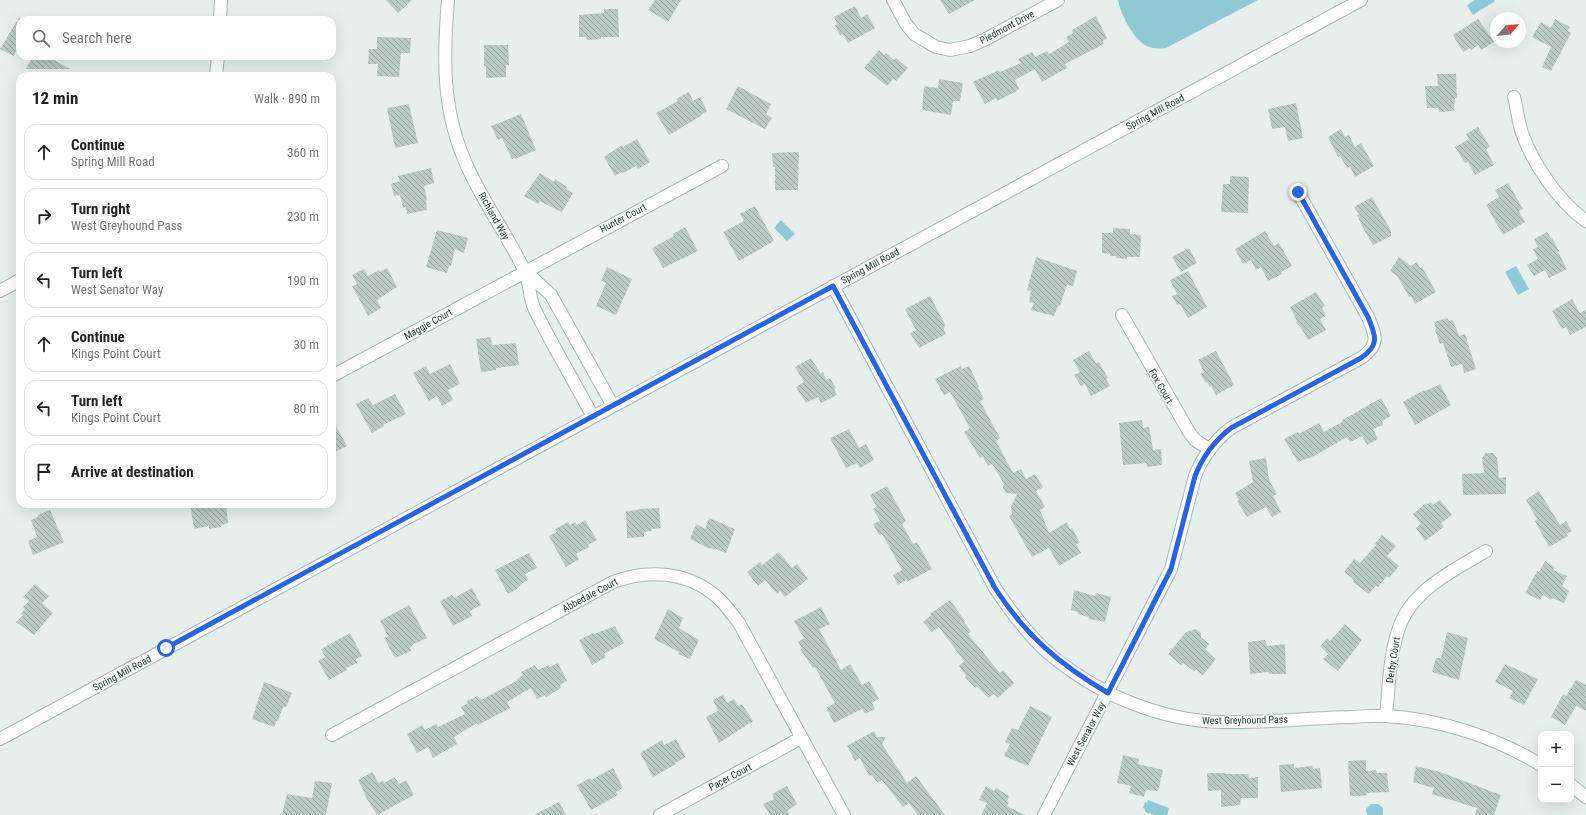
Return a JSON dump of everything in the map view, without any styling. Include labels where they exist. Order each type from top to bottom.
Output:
[{"type":"street","points":[[220,16],[221,0]]},
{"type":"street","name":"Richland Way","points":[[448,0],[444,45],[447,101],[452,122],[467,167],[525,271],[533,306],[593,418]]},
{"type":"street","name":"Piedmont Drive","points":[[892,0],[906,24],[914,34],[936,47],[953,50],[970,46],[986,39],[1058,0]]},
{"type":"street","name":"Spring Mill Road","points":[[0,738],[593,418],[833,286],[1361,0]]},
{"type":"street","points":[[216,72],[218,60]]},
{"type":"street","points":[[1514,97],[1522,132],[1552,188],[1560,198],[1586,221]]},
{"type":"street","name":"Hunter Court","points":[[525,271],[722,166]]},
{"type":"street","name":"West Senator Way","points":[[1044,815],[1171,569],[1195,476],[1201,461],[1209,449],[1220,436],[1231,428],[1370,352],[1375,343],[1374,332],[1368,317],[1298,192]]},
{"type":"street","points":[[525,271],[551,294],[614,406]]},
{"type":"street","name":"Maggie Court","points":[[336,374],[525,271]]},
{"type":"street","points":[[0,291],[16,282]]},
{"type":"street","name":"West Greyhound Pass","points":[[833,286],[995,588],[1009,609],[1044,648],[1077,674],[1108,693],[1154,712],[1189,720],[1223,722],[1386,716],[1438,724],[1468,732],[1494,741],[1525,755],[1538,763]]},
{"type":"street","name":"Fox Court","points":[[1122,315],[1188,432],[1195,440],[1209,449]]},
{"type":"street","name":"Derby Court","points":[[1386,716],[1392,656],[1398,630],[1405,615],[1417,599],[1430,586],[1444,575],[1486,551]]},
{"type":"street","name":"Abbedale Court","points":[[332,735],[613,582],[639,574],[655,573],[687,579],[704,587],[717,597],[728,609],[738,623],[844,815]]},
{"type":"street","name":"Pacer Court","points":[[660,815],[801,738]]},
{"type":"street","points":[[1574,787],[1586,797]]},
{"type":"water","points":[[1118,0],[1258,0],[1166,48],[1158,49],[1140,42],[1124,18]]},
{"type":"water","points":[[1475,0],[1495,1],[1473,15],[1467,5]]},
{"type":"water","points":[[781,220],[795,234],[787,241],[774,228]]},
{"type":"water","points":[[1516,266],[1529,289],[1518,295],[1505,272]]},
{"type":"water","points":[[1148,800],[1169,808],[1167,815],[1155,815],[1145,812],[1145,809],[1143,808],[1145,802],[1147,803]]},
{"type":"water","points":[[1371,804],[1378,804],[1383,808],[1383,815],[1367,815],[1366,809]]},
{"type":"building","points":[[386,0],[412,0],[398,13]]},
{"type":"building","points":[[655,0],[681,0],[668,22],[648,10]]},
{"type":"building","points":[[940,0],[975,0],[949,14]]},
{"type":"building","points":[[855,6],[861,18],[867,14],[875,28],[848,43],[843,34],[840,36],[835,25],[837,24],[834,17]]},
{"type":"building","points":[[604,9],[618,9],[619,37],[601,37],[601,39],[587,40],[586,37],[579,37],[579,15],[604,13]]},
{"type":"building","points":[[1096,16],[1107,38],[1103,41],[1104,44],[1065,64],[1067,68],[1042,82],[1035,69],[1015,80],[1019,89],[1015,92],[997,101],[996,98],[985,104],[973,82],[999,70],[1000,72],[1021,63],[1018,59],[1032,52],[1035,57],[1047,51],[1049,54],[1069,42],[1066,37],[1073,33],[1072,30]]},
{"type":"building","points":[[1478,19],[1490,36],[1490,44],[1481,50],[1478,45],[1471,50],[1470,48],[1463,52],[1453,35]]},
{"type":"building","points":[[1555,19],[1570,27],[1568,31],[1571,33],[1551,71],[1542,67],[1551,47],[1532,37],[1541,22],[1551,28]]},
{"type":"building","points":[[16,23],[16,51],[14,56],[0,49]]},
{"type":"building","points":[[377,37],[411,38],[410,53],[401,53],[399,77],[377,76],[378,64],[368,64],[369,49],[377,49]]},
{"type":"building","points":[[484,45],[508,45],[509,65],[506,65],[506,77],[486,78],[486,66],[484,66]]},
{"type":"building","points":[[879,50],[884,55],[886,53],[894,60],[896,58],[908,68],[896,81],[893,79],[887,86],[864,68]]},
{"type":"building","points":[[31,60],[54,60],[70,69],[26,69]]},
{"type":"building","points":[[1437,74],[1456,74],[1457,98],[1455,98],[1454,111],[1439,112],[1438,108],[1427,108],[1425,86],[1438,86]]},
{"type":"building","points":[[939,79],[963,83],[960,101],[953,101],[951,115],[922,110],[924,86],[938,88]]},
{"type":"building","points":[[738,86],[771,104],[766,114],[772,118],[765,129],[726,109]]},
{"type":"building","points":[[689,92],[693,101],[700,97],[707,111],[669,135],[656,113],[678,101],[676,99]]},
{"type":"building","points":[[1296,103],[1303,138],[1288,141],[1285,127],[1272,129],[1268,109]]},
{"type":"building","points":[[409,104],[418,143],[395,148],[387,108]]},
{"type":"building","points":[[521,114],[536,150],[512,159],[502,138],[498,140],[491,126]]},
{"type":"building","points":[[1478,127],[1490,147],[1486,149],[1494,165],[1475,175],[1468,162],[1465,163],[1455,147],[1469,139],[1466,134]]},
{"type":"building","points":[[1341,129],[1345,137],[1349,135],[1355,147],[1361,143],[1374,166],[1355,177],[1350,167],[1347,168],[1340,156],[1338,157],[1328,137]]},
{"type":"building","points":[[637,139],[650,162],[638,169],[636,166],[615,176],[604,157],[622,145],[623,147]]},
{"type":"building","points":[[799,152],[798,190],[775,190],[775,167],[773,167],[772,153]]},
{"type":"building","points":[[431,168],[434,183],[424,186],[427,200],[427,210],[407,214],[406,207],[403,208],[400,195],[394,196],[391,184],[400,181],[398,176]]},
{"type":"building","points":[[540,173],[554,182],[555,179],[573,193],[562,212],[539,201],[538,204],[524,196]]},
{"type":"building","points":[[1230,176],[1249,177],[1248,213],[1221,212],[1223,184],[1230,184]]},
{"type":"building","points":[[1508,183],[1523,209],[1519,211],[1525,222],[1503,235],[1486,205],[1499,197],[1495,190]]},
{"type":"building","points":[[1372,197],[1391,231],[1391,236],[1373,245],[1357,215],[1359,214],[1354,207]]},
{"type":"building","points":[[755,206],[774,241],[739,261],[723,232],[744,221],[740,214]]},
{"type":"building","points":[[685,227],[698,251],[663,268],[652,248],[674,236],[673,234]]},
{"type":"building","points":[[1113,228],[1130,229],[1130,234],[1141,235],[1140,257],[1127,257],[1127,259],[1116,258],[1116,256],[1110,256],[1110,254],[1102,253],[1102,233],[1113,233]]},
{"type":"building","points":[[437,230],[468,238],[464,253],[455,249],[451,266],[449,266],[447,273],[426,267]]},
{"type":"building","points":[[1265,231],[1274,246],[1279,243],[1292,266],[1281,272],[1282,274],[1268,281],[1261,267],[1256,270],[1251,260],[1243,264],[1235,249]]},
{"type":"building","points":[[1547,232],[1552,238],[1567,269],[1549,278],[1545,270],[1534,276],[1527,265],[1538,259],[1533,249],[1538,247],[1534,239]]},
{"type":"building","points":[[1189,248],[1197,263],[1181,272],[1172,257]]},
{"type":"building","points":[[1036,257],[1077,271],[1073,286],[1067,285],[1060,306],[1058,306],[1054,316],[1031,310],[1034,303],[1029,302],[1031,291],[1027,290]]},
{"type":"building","points":[[1399,257],[1411,266],[1417,262],[1420,268],[1422,267],[1436,292],[1415,304],[1411,296],[1409,297],[1398,277],[1390,271]]},
{"type":"building","points":[[607,267],[632,279],[616,315],[596,306],[606,283],[601,281]]},
{"type":"building","points":[[387,268],[397,287],[377,300],[381,308],[368,316],[352,286],[357,284],[352,275],[364,269],[368,276],[379,270],[380,272]]},
{"type":"building","points":[[1188,271],[1207,307],[1188,318],[1180,304],[1177,305],[1172,296],[1177,294],[1170,280]]},
{"type":"building","points":[[1316,292],[1325,306],[1322,308],[1326,316],[1320,319],[1326,330],[1308,340],[1301,328],[1296,323],[1297,321],[1290,307]]},
{"type":"building","points":[[930,296],[945,324],[944,330],[946,334],[919,348],[910,333],[916,330],[905,309]]},
{"type":"building","points":[[1572,299],[1580,313],[1586,310],[1586,327],[1570,335],[1566,327],[1562,329],[1552,311]]},
{"type":"building","points":[[1447,318],[1449,321],[1453,320],[1459,336],[1465,334],[1476,369],[1464,373],[1462,364],[1451,367],[1443,343],[1440,344],[1434,322]]},
{"type":"building","points":[[491,337],[492,345],[516,343],[519,365],[496,368],[496,370],[481,372],[476,339]]},
{"type":"building","points":[[1089,351],[1096,363],[1099,362],[1108,378],[1106,379],[1110,386],[1091,396],[1085,384],[1081,386],[1074,375],[1080,372],[1073,360]]},
{"type":"building","points":[[1216,351],[1234,385],[1216,395],[1211,386],[1210,387],[1207,382],[1206,383],[1200,374],[1204,372],[1198,360]]},
{"type":"building","points":[[811,358],[821,374],[823,372],[826,380],[830,378],[836,388],[834,389],[837,395],[821,403],[818,397],[806,403],[796,387],[804,382],[795,367]]},
{"type":"building","points":[[450,364],[460,384],[448,390],[453,400],[442,406],[437,396],[429,401],[413,373],[426,366],[430,374]]},
{"type":"building","points":[[961,366],[962,369],[969,366],[984,399],[980,401],[1000,438],[996,441],[1013,473],[1021,469],[1026,479],[1035,474],[1043,487],[1036,491],[1045,507],[1040,510],[1049,533],[1067,522],[1080,543],[1076,544],[1081,553],[1059,566],[1049,548],[1032,557],[1009,516],[1012,514],[1011,506],[1017,494],[1006,493],[1003,488],[1004,484],[992,464],[988,466],[983,457],[980,458],[964,432],[970,428],[950,392],[944,395],[935,379]]},
{"type":"building","points":[[1440,384],[1451,405],[1415,425],[1403,402],[1424,390],[1425,391]]},
{"type":"building","points":[[395,394],[406,414],[383,425],[384,426],[372,433],[356,404],[368,398],[373,405]]},
{"type":"building","points":[[1381,398],[1391,416],[1382,421],[1383,425],[1373,429],[1378,439],[1367,445],[1362,436],[1350,442],[1347,437],[1314,456],[1298,462],[1284,439],[1298,432],[1299,434],[1319,423],[1324,432]]},
{"type":"building","points":[[1142,420],[1143,428],[1149,427],[1153,450],[1161,449],[1162,465],[1147,467],[1146,463],[1123,465],[1119,423]]},
{"type":"building","points":[[336,426],[347,446],[336,451]]},
{"type":"building","points":[[849,429],[859,448],[866,444],[874,460],[860,468],[857,463],[846,468],[830,438]]},
{"type":"building","points":[[1486,453],[1493,453],[1497,458],[1499,478],[1506,477],[1506,494],[1463,495],[1462,474],[1484,473],[1482,458]]},
{"type":"building","points":[[1266,458],[1269,480],[1277,494],[1273,496],[1281,512],[1272,517],[1266,507],[1247,517],[1237,501],[1239,500],[1235,493],[1253,482],[1249,461]]},
{"type":"building","points":[[887,486],[906,521],[902,524],[913,544],[917,542],[932,569],[898,585],[893,575],[902,570],[882,534],[879,535],[873,524],[880,521],[873,509],[877,507],[870,495]]},
{"type":"building","points":[[1539,491],[1560,525],[1566,521],[1572,531],[1566,534],[1568,536],[1549,547],[1535,521],[1537,519],[1526,500]]},
{"type":"building","points":[[1440,500],[1452,515],[1441,523],[1444,527],[1425,541],[1416,528],[1421,524],[1413,514],[1426,503],[1431,502],[1433,505]]},
{"type":"building","points":[[191,508],[226,508],[228,523],[221,525],[221,527],[209,529],[209,526],[194,529]]},
{"type":"building","points":[[659,508],[661,528],[651,529],[652,531],[644,532],[644,537],[627,538],[626,511]]},
{"type":"building","points":[[50,510],[64,542],[33,555],[28,541],[37,537],[31,520]]},
{"type":"building","points":[[709,518],[735,529],[726,553],[716,549],[710,549],[690,539],[696,524],[705,529]]},
{"type":"building","points":[[585,520],[597,540],[588,545],[589,547],[576,554],[579,559],[566,567],[549,536],[557,532],[555,529],[568,522],[570,525],[575,522],[577,525]]},
{"type":"building","points":[[1382,535],[1396,546],[1387,556],[1399,566],[1389,578],[1387,576],[1378,587],[1376,586],[1369,594],[1353,582],[1354,580],[1344,572],[1354,559],[1360,563],[1376,545],[1375,544]]},
{"type":"building","points":[[779,552],[792,568],[797,564],[808,579],[785,597],[780,591],[777,594],[765,580],[758,586],[747,572],[760,562],[762,565]]},
{"type":"building","points":[[529,553],[537,568],[525,574],[528,580],[508,594],[495,570]]},
{"type":"building","points":[[1545,561],[1555,567],[1553,570],[1567,576],[1562,586],[1569,591],[1564,603],[1552,598],[1551,600],[1543,595],[1540,600],[1525,593],[1537,571],[1539,572]]},
{"type":"building","points":[[35,584],[49,596],[42,603],[53,613],[34,635],[16,622],[23,615],[21,614],[25,609],[23,607],[29,601],[23,597]]},
{"type":"building","points":[[472,588],[481,605],[470,611],[472,616],[453,626],[440,601],[452,595],[454,598]]},
{"type":"building","points":[[1074,590],[1095,596],[1096,593],[1111,597],[1105,622],[1089,619],[1089,617],[1071,610]]},
{"type":"building","points":[[950,600],[971,631],[968,634],[1000,673],[1003,670],[1014,683],[998,698],[994,694],[988,698],[977,686],[975,688],[965,677],[966,676],[959,666],[964,661],[939,627],[932,632],[923,622],[931,615],[930,614]]},
{"type":"building","points":[[409,605],[427,638],[414,644],[410,648],[411,651],[395,658],[384,638],[388,636],[380,621]]},
{"type":"building","points":[[821,607],[830,624],[819,629],[841,670],[850,664],[862,685],[869,681],[879,699],[872,703],[875,709],[865,714],[862,709],[834,723],[826,708],[835,703],[815,667],[813,668],[800,649],[802,648],[798,642],[804,638],[794,621]]},
{"type":"building","points":[[668,609],[683,618],[679,628],[699,640],[690,659],[678,654],[679,652],[654,639]]},
{"type":"building","points":[[1345,624],[1362,640],[1338,671],[1323,659],[1328,654],[1320,646],[1327,638],[1330,641]]},
{"type":"building","points":[[615,626],[624,643],[604,654],[606,657],[592,665],[579,640],[593,633],[594,634]]},
{"type":"building","points":[[1196,629],[1201,633],[1201,637],[1209,644],[1205,649],[1216,659],[1203,675],[1196,670],[1194,671],[1183,663],[1181,665],[1168,654],[1186,632]]},
{"type":"building","points":[[1447,632],[1468,638],[1459,680],[1432,672],[1436,658],[1441,658]]},
{"type":"building","points":[[350,633],[362,656],[356,659],[357,663],[346,668],[347,670],[329,680],[318,661],[325,657],[321,649]]},
{"type":"building","points":[[1265,640],[1267,646],[1285,644],[1286,674],[1269,674],[1268,672],[1250,674],[1248,642]]},
{"type":"building","points":[[558,663],[567,681],[560,685],[561,688],[546,697],[545,695],[537,699],[531,688],[507,702],[510,708],[478,725],[477,723],[454,737],[457,744],[433,758],[428,747],[417,753],[407,734],[422,725],[425,730],[436,724],[438,727],[465,714],[461,707],[468,703],[467,701],[478,696],[481,700],[518,680],[517,679],[523,675],[521,672],[535,665],[538,670]]},
{"type":"building","points":[[1505,664],[1538,679],[1524,705],[1509,698],[1513,691],[1495,682]]},
{"type":"building","points":[[1576,680],[1586,685],[1586,711],[1576,706],[1565,725],[1551,717],[1563,694],[1566,696]]},
{"type":"building","points":[[264,682],[292,693],[286,707],[283,707],[274,727],[252,719]]},
{"type":"building","points":[[723,695],[727,703],[734,699],[738,706],[742,704],[753,721],[719,743],[706,717],[718,711],[713,700]]},
{"type":"building","points":[[1030,706],[1052,717],[1028,766],[1004,756],[1010,744],[1005,742],[1012,728],[1018,730]]},
{"type":"building","points":[[874,731],[877,737],[886,737],[882,744],[907,783],[916,776],[945,815],[918,815],[909,803],[903,807],[882,780],[877,783],[872,775],[869,776],[860,758],[855,761],[847,746]]},
{"type":"building","points":[[676,739],[686,757],[653,777],[640,753],[662,740],[664,745]]},
{"type":"building","points":[[1123,755],[1139,759],[1138,764],[1163,770],[1158,791],[1146,790],[1144,797],[1129,793],[1131,786],[1117,783]]},
{"type":"building","points":[[1366,760],[1366,771],[1376,770],[1377,773],[1387,773],[1389,792],[1366,793],[1367,795],[1350,796],[1348,761]]},
{"type":"building","points":[[1294,764],[1294,768],[1312,766],[1313,769],[1320,768],[1322,788],[1281,792],[1279,765]]},
{"type":"building","points":[[1416,766],[1440,772],[1501,795],[1494,815],[1475,815],[1477,808],[1432,794],[1434,788],[1413,782]]},
{"type":"building","points":[[613,768],[623,788],[616,792],[618,795],[591,810],[577,785],[590,778],[591,780]]},
{"type":"building","points":[[372,772],[379,783],[383,780],[384,783],[395,777],[399,784],[406,780],[414,795],[377,815],[364,794],[358,780]]},
{"type":"building","points":[[1207,773],[1248,774],[1249,778],[1258,777],[1258,798],[1241,798],[1240,805],[1221,807],[1221,790],[1208,791]]},
{"type":"building","points":[[315,781],[332,783],[326,815],[282,815],[287,794],[312,798]]},
{"type":"building","points":[[787,786],[797,804],[787,811],[790,815],[770,815],[763,804],[774,799],[772,794]]},
{"type":"building","points":[[986,786],[994,791],[996,788],[1009,796],[1007,806],[1025,815],[981,815],[987,803],[979,800]]},
{"type":"building","points":[[559,802],[566,815],[534,815]]},
{"type":"route","points":[[166,648],[593,418],[833,286],[995,588],[1009,609],[1044,648],[1077,674],[1108,693],[1171,569],[1195,476],[1201,461],[1209,449],[1220,436],[1231,428],[1361,358],[1370,352],[1375,343],[1374,332],[1368,317],[1298,192]]}]
